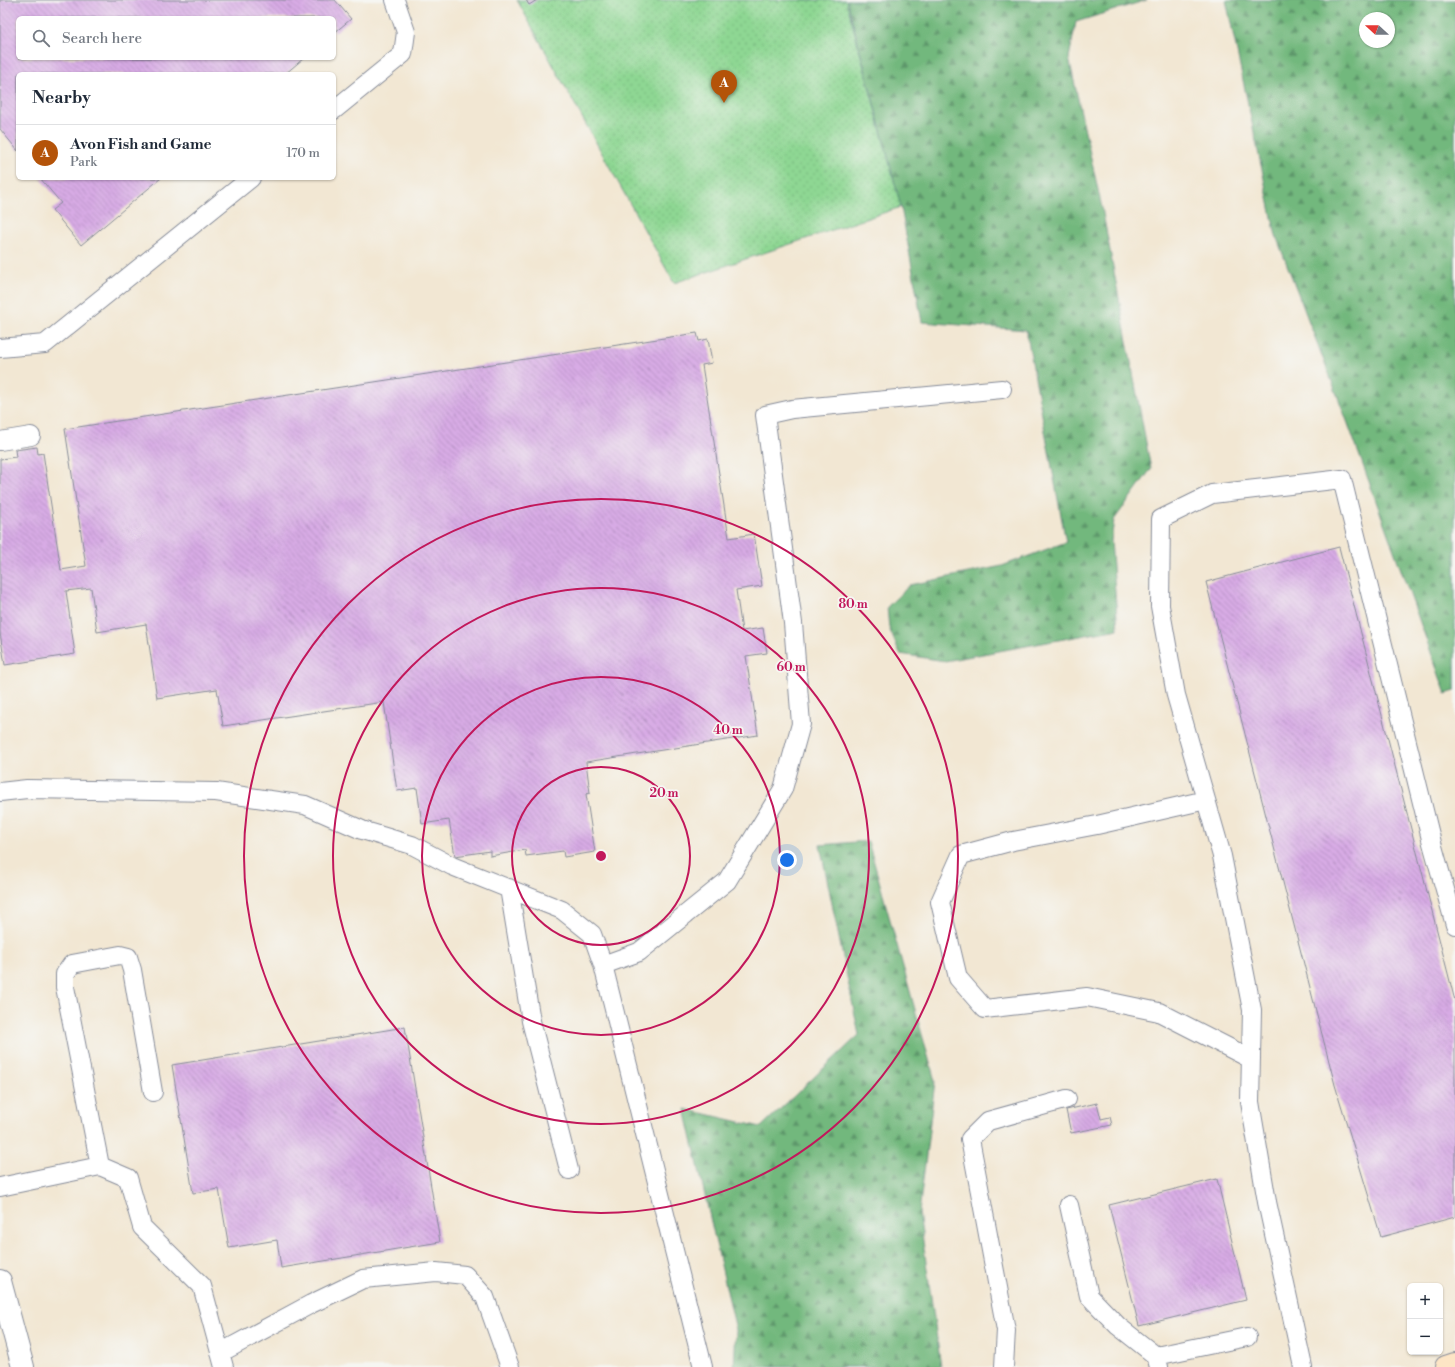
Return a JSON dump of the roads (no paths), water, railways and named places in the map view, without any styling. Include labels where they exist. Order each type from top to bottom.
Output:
[{"type":"street","points":[[0,1282],[23,1367]]},
{"type":"street","points":[[1446,1367],[1455,1364]]},
{"type":"lane","points":[[336,108],[403,54],[406,32],[396,0]]},
{"type":"lane","points":[[0,348],[45,344],[249,180]]},
{"type":"lane","points":[[603,965],[639,952],[727,882],[783,789],[801,724],[793,623],[765,415],[792,409],[1002,389]]},
{"type":"lane","points":[[0,441],[31,436]]},
{"type":"lane","points":[[1303,1367],[1267,1202],[1250,1102],[1252,1010],[1222,856],[1176,695],[1160,606],[1161,519],[1212,494],[1342,479],[1432,843],[1455,925]]},
{"type":"lane","points":[[0,792],[27,789],[216,792],[305,804],[362,830],[412,845],[452,866],[562,910],[592,934],[603,965],[703,1367]]},
{"type":"lane","points":[[1206,800],[1097,825],[1013,841],[961,855],[940,902],[958,978],[985,1009],[1087,997],[1158,1012],[1251,1059]]},
{"type":"lane","points":[[509,888],[531,1021],[569,1170]]},
{"type":"lane","points":[[100,1166],[65,987],[65,974],[72,964],[120,955],[128,957],[132,970],[153,1092]]},
{"type":"lane","points":[[1004,1367],[1006,1330],[970,1139],[988,1121],[1067,1099]]},
{"type":"lane","points":[[0,1188],[100,1166],[128,1178],[142,1226],[202,1286],[222,1360],[311,1304],[363,1279],[436,1272],[465,1275],[485,1297],[510,1367]]},
{"type":"lane","points":[[1069,1205],[1089,1296],[1118,1326],[1157,1362],[1247,1337]]},
{"type":"place","name":"Avon Fish and Game","points":[[724,103]]}]
